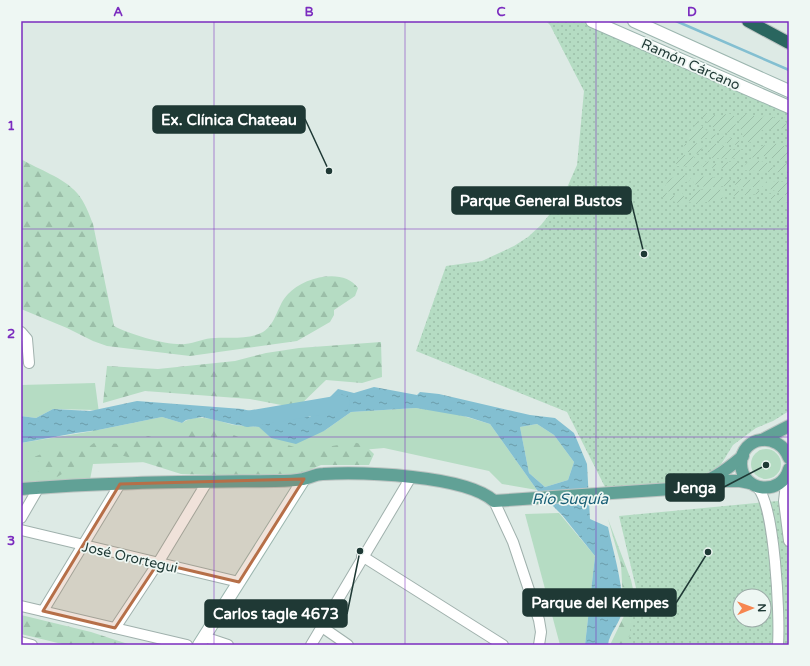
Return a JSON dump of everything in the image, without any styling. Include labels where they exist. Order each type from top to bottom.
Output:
[{"type":"highway","points":[[748,21],[789,43]]},
{"type":"main road","name":"Ramón Cárcano","points":[[592,21],[789,108]]},
{"type":"main road","name":"Ramón Cárcano","points":[[634,21],[789,91]]},
{"type":"main road","points":[[21,488],[120,484],[278,481],[304,479],[321,474],[411,477],[452,484],[485,494],[494,502],[622,491],[671,489],[695,486],[709,481],[743,456],[750,445],[789,426]]},
{"type":"main road","points":[[761,440],[777,442],[783,447],[789,458]]},
{"type":"main road","points":[[743,456],[742,470],[754,485]]},
{"type":"main road","points":[[709,481],[740,481],[766,488],[774,487],[782,481],[788,472]]},
{"type":"main road","points":[[201,641],[304,479]]},
{"type":"street","points":[[21,332],[26,339],[29,363]]},
{"type":"street","points":[[788,472],[784,501],[789,541]]},
{"type":"street","points":[[311,645],[362,556],[411,477]]},
{"type":"street","points":[[115,628],[158,563],[207,482]]},
{"type":"street","points":[[43,611],[120,484]]},
{"type":"street","points":[[754,485],[764,499],[777,568],[778,645]]},
{"type":"street","points":[[21,518],[39,487]]},
{"type":"street","points":[[494,502],[504,519],[513,542],[539,620],[541,632],[539,645]]},
{"type":"street","name":"José Orortegui","points":[[21,530],[239,582]]},
{"type":"street","points":[[362,556],[503,645]]},
{"type":"street","points":[[21,606],[187,645]]},
{"type":"street","points":[[322,627],[348,645]]},
{"type":"street","points":[[201,641],[228,645]]},
{"type":"street","points":[[21,642],[32,645]]},
{"type":"highlighted area","points":[[304,479],[239,582],[158,563],[115,628],[43,611],[120,484]]},
{"type":"green space","points":[[546,21],[585,21],[789,112],[789,411],[773,421],[756,428],[733,445],[720,466],[708,475],[687,482],[605,487],[567,412],[416,351],[446,266],[482,261],[514,246],[528,237],[541,225],[562,199],[577,165],[584,91],[550,25]]},
{"type":"green space","points":[[704,113],[718,116],[731,114],[736,118],[735,132],[729,133],[715,129],[700,115]]},
{"type":"green space","points":[[747,114],[762,118],[767,114],[778,120],[786,122],[787,125],[786,128],[762,130],[753,141],[749,142],[744,138],[739,121],[743,115]]},
{"type":"green space","points":[[697,121],[709,132],[736,139],[740,141],[740,144],[734,145],[708,138],[687,141]]},
{"type":"green space","points":[[701,143],[704,145],[700,154],[682,151],[685,144]]},
{"type":"green space","points":[[773,143],[785,146],[789,149],[789,159],[777,160],[765,156],[748,158],[755,148]]},
{"type":"green space","points":[[714,144],[719,144],[734,150],[745,150],[740,159],[709,157],[707,150]]},
{"type":"green space","points":[[679,156],[693,156],[699,163],[697,167],[677,166],[676,164]]},
{"type":"green space","points":[[21,159],[65,182],[82,200],[93,224],[114,326],[121,329],[149,339],[178,344],[185,344],[211,338],[246,337],[258,335],[268,328],[284,298],[295,288],[313,279],[334,276],[343,278],[352,282],[358,288],[355,296],[334,310],[334,315],[330,322],[297,341],[190,356],[107,346],[93,341],[67,328],[21,309]]},
{"type":"green space","points":[[707,161],[716,164],[735,161],[738,164],[735,169],[700,167]]},
{"type":"green space","points":[[750,161],[761,161],[771,164],[773,166],[771,172],[742,170]]},
{"type":"green space","points":[[789,163],[789,173],[774,172],[779,164]]},
{"type":"green space","points":[[677,175],[692,176],[689,181],[680,184],[670,192],[663,189],[669,180]]},
{"type":"green space","points":[[695,176],[731,179],[726,186],[705,187],[694,184],[693,182]]},
{"type":"green space","points":[[738,179],[767,181],[762,187],[738,187],[735,185]]},
{"type":"green space","points":[[770,181],[789,182],[789,196],[767,188]]},
{"type":"green space","points":[[718,189],[724,191],[722,199],[696,204],[689,202],[690,196],[695,190]]},
{"type":"green space","points":[[755,189],[760,191],[760,194],[730,196],[732,192]]},
{"type":"green space","points":[[661,192],[674,196],[682,192],[686,202],[681,204],[659,196]]},
{"type":"green space","points":[[767,193],[786,198],[789,202],[785,203],[767,198]]},
{"type":"green space","points":[[381,342],[382,377],[362,383],[326,380],[297,408],[250,399],[145,391],[103,403],[107,366],[158,369],[235,361],[266,353],[299,348]]},
{"type":"green space","points":[[95,383],[99,413],[98,430],[162,417],[182,423],[194,418],[208,418],[234,425],[260,427],[271,438],[324,431],[351,412],[416,408],[450,412],[490,424],[537,490],[502,484],[489,471],[384,448],[282,457],[93,464],[89,485],[21,488],[21,443],[93,431],[96,410],[53,409],[36,418],[21,416],[21,385]]},
{"type":"green space","points":[[537,424],[554,435],[574,462],[568,480],[545,487],[529,473],[520,427]]},
{"type":"green space","points":[[190,431],[224,431],[248,441],[272,440],[307,451],[353,442],[365,445],[374,454],[369,465],[321,465],[299,475],[276,477],[181,474],[124,456],[88,458],[57,477],[34,470],[29,459],[61,446],[84,450],[94,443],[127,444],[148,436],[169,442]]},
{"type":"green space","points":[[766,449],[777,453],[781,464],[777,475],[766,479],[755,475],[751,464],[755,453]]},
{"type":"green space","points":[[789,500],[789,645],[628,645],[636,588],[619,516]]},
{"type":"green space","points":[[559,513],[595,556],[585,645],[560,645],[525,514]]},
{"type":"green space","points":[[608,519],[631,580],[645,645],[610,645],[624,616],[621,565]]},
{"type":"green space","points":[[21,615],[91,632],[131,645],[66,645],[21,634]]},
{"type":"water","name":"Río Suquía","points":[[374,387],[417,395],[420,392],[439,394],[530,415],[555,418],[574,433],[587,464],[590,519],[608,527],[620,580],[622,611],[620,619],[610,636],[608,645],[585,645],[595,556],[562,515],[537,490],[490,424],[468,417],[416,408],[351,412],[324,431],[296,444],[271,438],[259,427],[236,425],[202,417],[186,420],[182,423],[162,417],[21,443],[21,416],[36,418],[53,409],[90,411],[137,401],[242,409],[267,415],[310,417],[338,389],[354,393]],"holes":[[[537,424],[554,435],[574,462],[568,480],[545,487],[529,473],[520,427]]]},
{"type":"waterway","points":[[676,21],[789,70]]},
{"type":"waterway","points":[[247,419],[342,403]]},
{"type":"place","name":"Ex. Clínica Chateau","points":[[329,171]]},
{"type":"place","name":"Parque General Bustos","points":[[644,254]]},
{"type":"place","name":"Jenga","points":[[766,465]]},
{"type":"place","name":"Carlos tagle 4673","points":[[360,551]]},
{"type":"place","name":"Parque del Kempes","points":[[708,552]]}]
